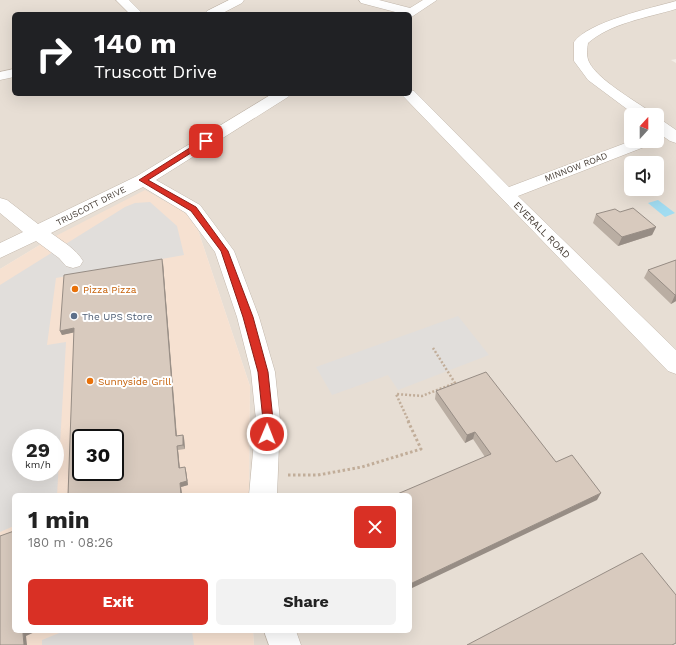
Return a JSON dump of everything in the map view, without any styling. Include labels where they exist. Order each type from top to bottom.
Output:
[{"type":"street","points":[[122,0],[135,12]]},
{"type":"street","points":[[215,12],[238,0]]},
{"type":"street","points":[[365,0],[407,12]]},
{"type":"street","points":[[412,12],[431,0]]},
{"type":"street","points":[[636,108],[591,75],[582,63],[580,52],[581,42],[594,31],[608,25],[676,5]]},
{"type":"street","points":[[0,76],[12,73]]},
{"type":"street","name":"TRUSCOTT DRIVE","points":[[0,251],[143,180],[280,96]]},
{"type":"street","name":"EVERALL ROAD","points":[[411,96],[676,365]]},
{"type":"street","name":"MINNOW ROAD","points":[[506,194],[628,148]]},
{"type":"street","points":[[143,180],[193,209],[224,251],[248,317],[263,372],[268,420],[263,485]]},
{"type":"street","points":[[0,204],[37,233],[66,253],[73,260]]},
{"type":"street","points":[[281,633],[285,645]]},
{"type":"path","points":[[263,485],[362,467],[422,448],[396,394],[422,396],[455,383],[433,348]]},
{"type":"shaded area","points":[[0,0],[676,0],[676,59],[671,60],[676,63],[676,645],[254,645],[253,633],[412,633],[412,493],[249,493],[250,386],[198,230],[186,213],[48,240],[0,269]]},
{"type":"shaded area","points":[[145,190],[186,213],[198,230],[250,386],[249,493],[12,493],[12,633],[253,633],[254,645],[0,645],[0,269],[48,240]]},
{"type":"shaded area","points":[[150,202],[177,226],[184,255],[56,278],[47,345],[66,342],[61,429],[12,429],[12,481],[58,481],[57,493],[12,493],[12,527],[0,532],[0,285],[125,207],[135,203]]},
{"type":"shaded area","points":[[458,316],[489,355],[398,390],[388,375],[332,395],[316,367]]},
{"type":"shaded area","points":[[59,633],[192,633],[194,645],[42,645],[42,640]]},
{"type":"water","points":[[658,200],[675,213],[665,217],[648,203]]},
{"type":"building","points":[[633,208],[656,227],[622,237],[596,214],[615,209],[620,212]]},
{"type":"building","points":[[162,259],[176,436],[183,435],[183,445],[177,446],[179,468],[185,467],[187,481],[180,483],[181,493],[68,493],[74,328],[60,331],[64,275]]},
{"type":"building","points":[[676,260],[676,295],[675,295],[648,270]]},
{"type":"building","points":[[486,372],[556,462],[572,455],[601,493],[412,583],[412,493],[400,493],[491,454],[475,432],[467,435],[436,391]]},
{"type":"building","points":[[12,532],[12,633],[23,633],[24,645],[0,645],[0,536]]},
{"type":"building","points":[[642,553],[676,595],[676,643],[672,645],[467,645]]},
{"type":"place","name":"Pizza Pizza","points":[[75,289]]},
{"type":"place","name":"The UPS Store","points":[[74,316]]},
{"type":"place","name":"Sunnyside Grill","points":[[90,381]]},
{"type":"route","points":[[206,141],[143,180],[193,209],[224,251],[248,317],[263,372],[268,420],[267,434]]}]
